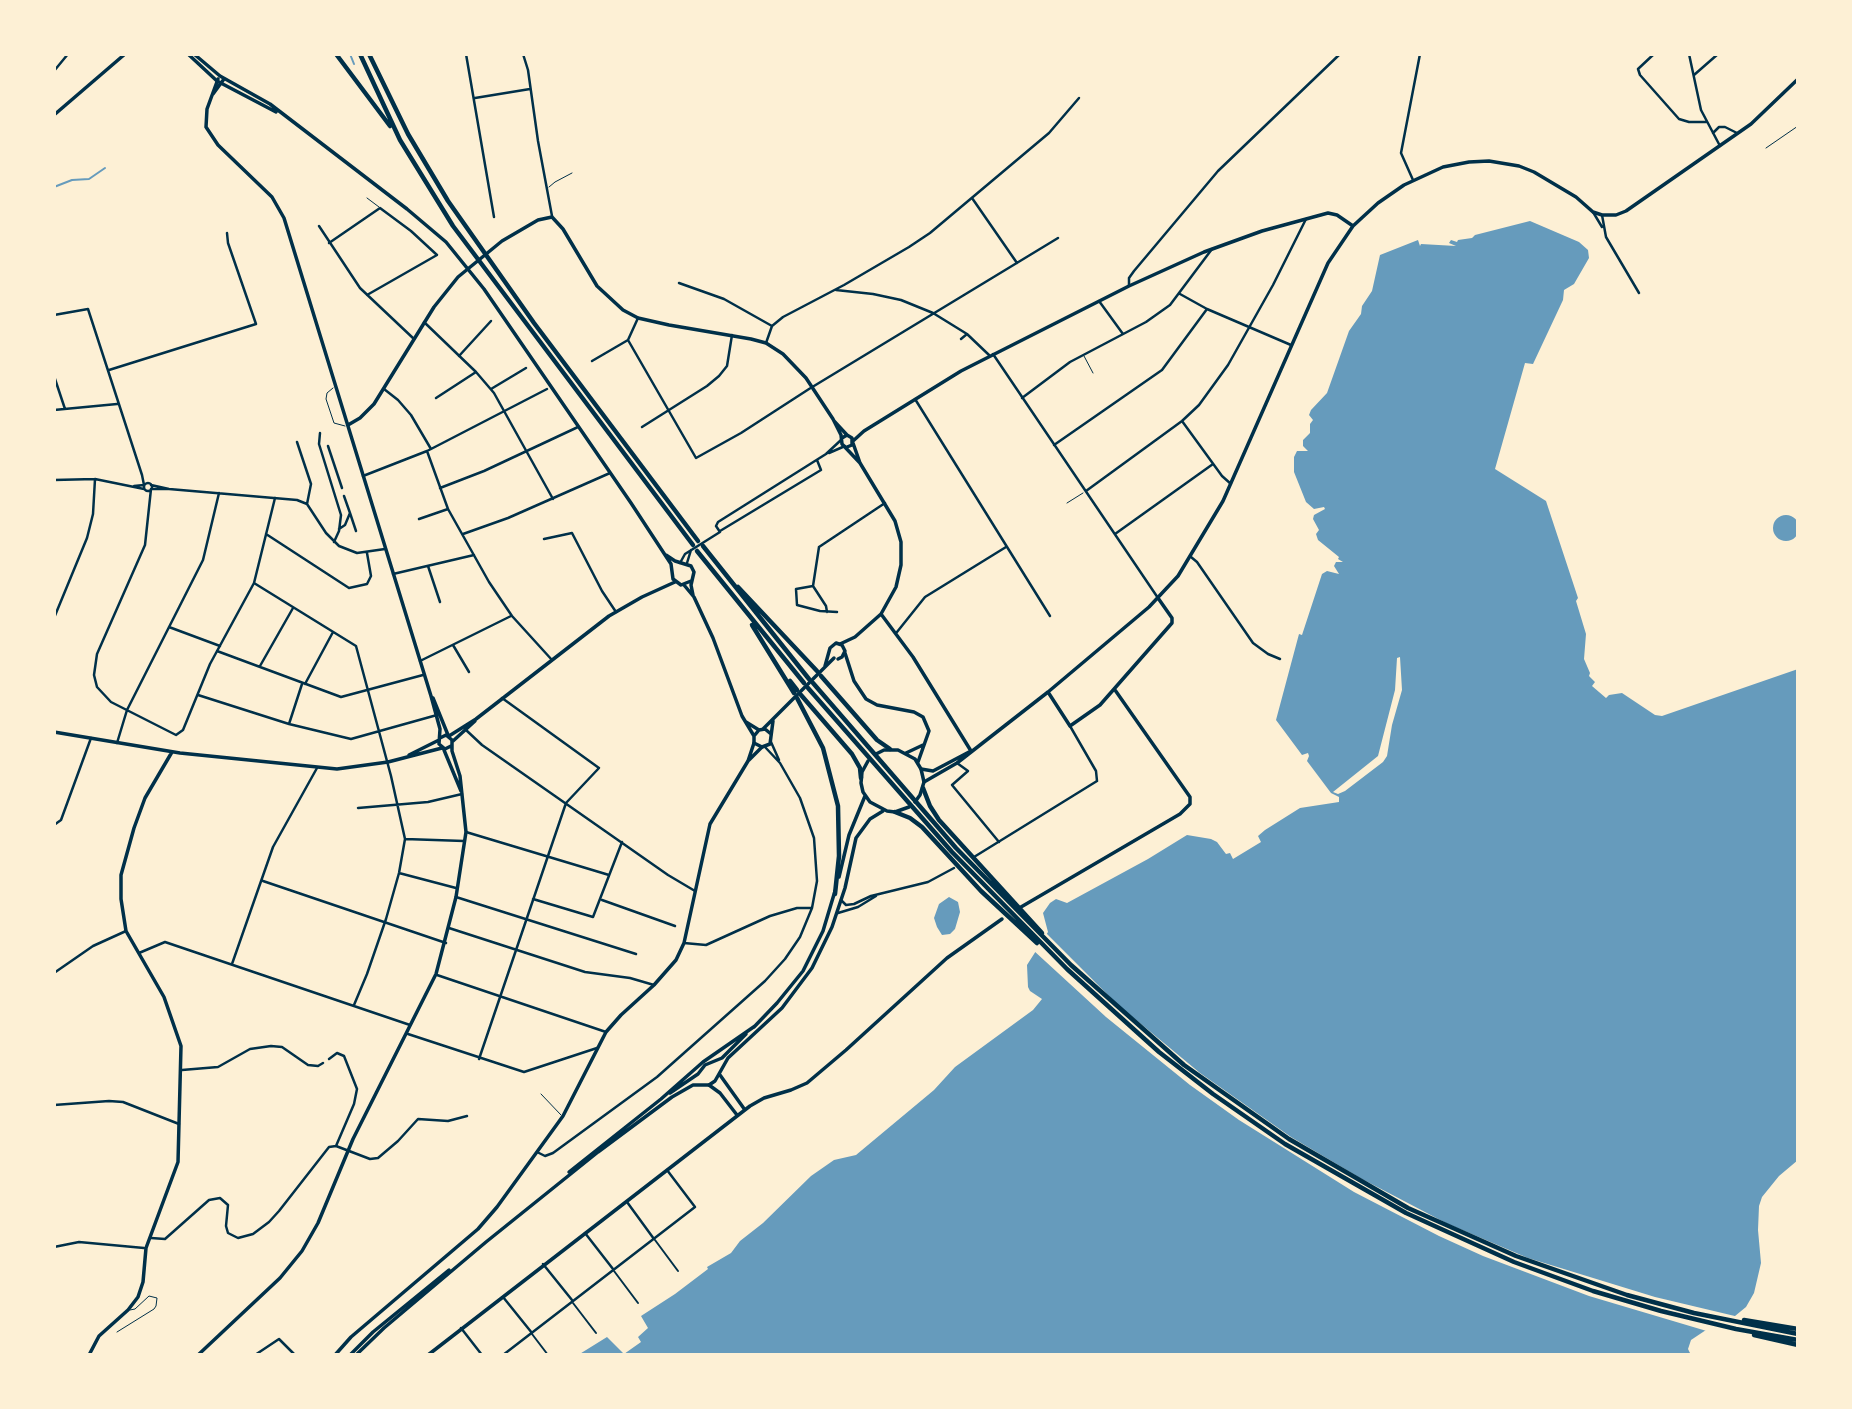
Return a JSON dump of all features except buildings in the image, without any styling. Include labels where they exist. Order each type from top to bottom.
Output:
[{"type":"highway","points":[[336,54],[400,140],[453,226],[694,549],[741,607],[806,686],[956,848],[1036,931],[1114,1005],[1175,1057],[1255,1117],[1326,1163],[1399,1203],[1468,1236],[1595,1285],[1723,1319],[1798,1332]]},
{"type":"highway","points":[[360,54],[400,140]]},
{"type":"highway","points":[[369,54],[408,134],[448,201],[542,334],[698,541]]},
{"type":"highway","points":[[703,546],[862,747],[985,887],[1047,950]]},
{"type":"highway","points":[[718,566],[817,671]]},
{"type":"highway","points":[[741,607],[797,694],[823,748],[838,806],[839,856],[835,894]]},
{"type":"highway","points":[[821,676],[877,740],[890,749]]},
{"type":"highway","points":[[797,694],[852,754],[860,768],[861,778]]},
{"type":"highway","points":[[923,785],[930,806],[951,834],[1039,930],[1114,1005]]},
{"type":"highway","points":[[895,812],[917,822],[1006,915],[1132,1029],[1213,1094],[1285,1144],[1379,1199],[1475,1246],[1624,1300],[1798,1345]]},
{"type":"highway","points":[[1736,1329],[1798,1340]]},
{"type":"street","points":[[54,71],[68,54]]},
{"type":"street","points":[[54,115],[82,94],[125,54]]},
{"type":"street","points":[[188,54],[220,80],[287,118],[446,242],[484,289],[579,427],[663,553],[673,569],[672,576],[676,582],[684,585],[694,597]]},
{"type":"street","points":[[194,54],[220,80]]},
{"type":"street","points":[[466,54],[494,217]]},
{"type":"street","points":[[523,54],[552,217],[563,229],[597,286],[612,301],[638,318],[766,343],[791,361],[833,419],[846,447],[860,463],[897,526],[901,558],[899,581],[881,614],[754,736]]},
{"type":"street","points":[[1129,286],[1129,278],[1134,271],[1218,171],[1339,54]]},
{"type":"street","points":[[1413,180],[1401,153],[1420,54]]},
{"type":"street","points":[[1654,54],[1638,69],[1640,75],[1679,119],[1706,122]]},
{"type":"street","points":[[1689,54],[1706,122],[1720,146]]},
{"type":"street","points":[[1694,75],[1717,54]]},
{"type":"street","points":[[1592,212],[1616,215],[1626,211],[1738,134],[1775,103],[1798,79]]},
{"type":"street","points":[[198,1355],[280,1278],[302,1251],[318,1223],[348,1152],[436,974],[458,888],[466,832],[463,794],[452,743],[438,714],[420,661],[284,218],[267,190],[211,136],[205,122],[212,96],[220,80]]},
{"type":"street","points":[[475,98],[531,89]]},
{"type":"street","points":[[766,343],[772,326],[909,247],[972,198],[1059,124],[1079,98]]},
{"type":"street","points":[[1713,133],[1719,127],[1725,127],[1738,134]]},
{"type":"street","points":[[915,802],[923,785],[957,763],[1048,692],[1158,598],[1178,576],[1213,520],[1231,484],[1328,263],[1353,226],[1386,196],[1413,180],[1455,164],[1476,161],[1500,163],[1534,172],[1576,197],[1592,212],[1639,293]]},
{"type":"street","points":[[972,198],[1017,263]]},
{"type":"street","points":[[329,243],[380,208],[437,255],[367,295]]},
{"type":"street","points":[[826,454],[846,447],[864,431],[991,355],[1129,286],[1213,248],[1331,213],[1353,226]]},
{"type":"street","points":[[1602,215],[1603,228]]},
{"type":"street","points":[[348,425],[371,408],[424,322],[458,277],[497,245],[525,227],[552,217]]},
{"type":"street","points":[[1086,491],[1182,421],[1199,405],[1214,386],[1273,285],[1306,219]]},
{"type":"street","points":[[319,226],[360,288],[414,339]]},
{"type":"street","points":[[108,370],[256,324],[227,233]]},
{"type":"street","points":[[628,340],[696,458],[1058,238]]},
{"type":"street","points":[[1022,398],[1083,354],[1123,334],[1170,305],[1213,248]]},
{"type":"street","points":[[679,283],[724,299],[772,326]]},
{"type":"street","points":[[836,290],[894,299],[933,313],[967,334],[991,355],[1172,618],[1172,623],[1115,690],[1094,710],[1070,726]]},
{"type":"street","points":[[1180,294],[1248,328],[1291,345]]},
{"type":"street","points":[[1099,301],[1123,334]]},
{"type":"street","points":[[54,316],[88,309],[148,487],[149,521],[145,545],[110,621],[95,664],[97,687],[111,702],[173,734],[180,734],[217,651],[254,583],[275,498]]},
{"type":"street","points":[[1054,445],[1162,370],[1207,309]]},
{"type":"street","points":[[592,360],[628,340],[638,318]]},
{"type":"street","points":[[459,356],[491,321]]},
{"type":"street","points":[[424,322],[491,389],[552,499]]},
{"type":"street","points":[[961,339],[967,334]]},
{"type":"street","points":[[642,427],[669,412],[719,376],[727,366],[732,335]]},
{"type":"street","points":[[491,389],[526,368]]},
{"type":"street","points":[[436,398],[476,372]]},
{"type":"street","points":[[54,376],[65,409]]},
{"type":"street","points":[[384,389],[411,415],[429,450],[448,509],[489,582],[512,616],[552,660]]},
{"type":"street","points":[[363,476],[429,450],[547,389]]},
{"type":"street","points":[[915,399],[1050,616]]},
{"type":"street","points":[[54,410],[119,404]]},
{"type":"street","points":[[833,419],[853,442],[860,463]]},
{"type":"street","points":[[1182,421],[1231,484]]},
{"type":"street","points":[[440,488],[484,471],[579,427]]},
{"type":"street","points":[[720,531],[716,526],[718,522],[826,454],[848,435],[864,431]]},
{"type":"street","points":[[320,433],[319,444],[341,515],[340,529],[334,542]]},
{"type":"street","points":[[297,442],[311,485],[307,504]]},
{"type":"street","points":[[328,446],[342,488]]},
{"type":"street","points":[[673,569],[694,549],[720,531],[821,470],[817,460]]},
{"type":"street","points":[[1115,534],[1213,464]]},
{"type":"street","points":[[463,534],[610,473]]},
{"type":"street","points":[[54,480],[95,479],[134,486],[292,499],[307,504],[334,542],[348,551],[366,553],[385,549]]},
{"type":"street","points":[[54,618],[56,604],[87,538],[93,514],[95,479]]},
{"type":"street","points":[[117,743],[127,710],[205,554],[219,493]]},
{"type":"street","points":[[344,496],[356,531]]},
{"type":"street","points":[[827,612],[813,586],[819,547],[885,503]]},
{"type":"street","points":[[419,519],[448,509]]},
{"type":"street","points":[[340,529],[345,525],[350,513]]},
{"type":"street","points":[[544,539],[572,533],[615,612]]},
{"type":"street","points":[[266,534],[349,588],[367,584],[371,576],[366,553]]},
{"type":"street","points":[[897,632],[925,597],[1006,547]]},
{"type":"street","points":[[663,553],[680,563]]},
{"type":"street","points":[[393,574],[474,555]]},
{"type":"street","points":[[1191,557],[1198,562],[1252,643],[1280,659]]},
{"type":"street","points":[[335,1355],[392,1301],[478,1229],[497,1207],[563,1116],[606,1032],[676,960],[684,943],[710,824],[748,761],[754,743],[754,736],[744,721],[713,638],[694,597],[691,581],[694,572],[686,559]]},
{"type":"street","points":[[428,566],[440,602]]},
{"type":"street","points":[[684,585],[691,581]]},
{"type":"street","points":[[404,758],[476,719],[615,612],[676,582]]},
{"type":"street","points":[[254,583],[356,646],[398,804],[405,839],[399,873],[367,974],[354,1005]]},
{"type":"street","points":[[813,586],[796,589],[797,605],[837,612]]},
{"type":"street","points":[[260,666],[293,608]]},
{"type":"street","points":[[881,614],[897,632],[971,751]]},
{"type":"street","points":[[420,661],[512,616]]},
{"type":"street","points":[[169,627],[220,646]]},
{"type":"street","points":[[289,724],[303,683],[333,632]]},
{"type":"street","points":[[824,668],[833,644],[855,637]]},
{"type":"street","points":[[840,643],[860,693],[871,702],[909,710],[923,717],[929,731],[918,762]]},
{"type":"street","points":[[453,645],[469,672]]},
{"type":"street","points":[[217,651],[341,697],[425,675]]},
{"type":"street","points":[[829,652],[849,671]]},
{"type":"street","points":[[1021,907],[1180,814],[1190,804],[1190,797],[1115,690]]},
{"type":"street","points":[[974,857],[1097,781],[1096,771],[1048,692]]},
{"type":"street","points":[[198,694],[289,724],[351,739],[438,714]]},
{"type":"street","points":[[478,1059],[566,803],[599,768],[502,698]]},
{"type":"street","points":[[438,714],[439,739],[463,794]]},
{"type":"street","points":[[54,732],[172,752],[317,768],[350,768],[388,762],[442,748],[452,743],[476,719]]},
{"type":"street","points":[[537,1152],[545,1156],[554,1153],[646,1086],[718,1025],[785,959],[800,937],[812,908],[817,866],[813,831],[801,800],[771,741],[774,719]]},
{"type":"street","points":[[744,721],[771,734]]},
{"type":"street","points":[[466,730],[482,745],[695,891]]},
{"type":"street","points":[[54,825],[62,817],[91,738]]},
{"type":"street","points":[[748,761],[771,741]]},
{"type":"street","points":[[754,743],[763,747],[780,763]]},
{"type":"street","points":[[906,752],[923,745]]},
{"type":"street","points":[[876,754],[890,749],[906,752],[918,762],[923,785]]},
{"type":"street","points":[[921,769],[933,771],[971,751]]},
{"type":"street","points":[[89,1355],[99,1336],[128,1310],[138,1297],[144,1282],[146,1248],[178,1162],[179,1040],[164,997],[126,930],[121,899],[124,862],[145,798],[172,752]]},
{"type":"street","points":[[868,761],[861,778],[865,796],[873,805],[883,811],[895,812],[909,807]]},
{"type":"street","points":[[957,763],[968,771],[952,785],[999,842]]},
{"type":"street","points":[[232,964],[273,847],[317,768]]},
{"type":"street","points":[[358,808],[428,802],[463,794]]},
{"type":"street","points":[[350,1355],[590,1154],[705,1065],[716,1061],[777,1003],[803,971],[823,931],[849,835],[865,796]]},
{"type":"street","points":[[356,1355],[401,1314],[581,1165],[672,1097],[693,1085],[706,1084],[721,1073],[728,1058],[796,992],[818,957],[841,900],[856,838],[870,818],[883,811]]},
{"type":"street","points":[[466,832],[609,875]]},
{"type":"street","points":[[405,839],[465,841]]},
{"type":"street","points":[[533,899],[590,918],[596,915],[622,842]]},
{"type":"street","points":[[841,900],[846,905],[851,905],[866,897],[928,881],[954,868]]},
{"type":"street","points":[[399,873],[458,888]]},
{"type":"street","points":[[262,881],[446,943]]},
{"type":"street","points":[[836,914],[858,907],[878,894]]},
{"type":"street","points":[[456,897],[636,954]]},
{"type":"street","points":[[601,900],[675,926]]},
{"type":"street","points":[[684,943],[706,945],[770,916],[797,908],[812,908]]},
{"type":"street","points":[[428,1355],[737,1115],[764,1098],[807,1083],[947,958],[1001,919]]},
{"type":"street","points":[[449,928],[585,972],[630,978],[654,985]]},
{"type":"street","points":[[54,973],[87,950],[126,930]]},
{"type":"street","points":[[139,953],[165,942],[411,1025]]},
{"type":"street","points":[[436,974],[606,1032]]},
{"type":"street","points":[[661,1099],[703,1062],[755,1026]]},
{"type":"street","points":[[408,1034],[524,1072],[597,1048]]},
{"type":"street","points":[[180,1070],[218,1067],[250,1049],[271,1046],[283,1047],[308,1065],[318,1066],[323,1063]]},
{"type":"street","points":[[329,1059],[337,1053],[344,1056],[357,1089],[354,1104],[336,1146]]},
{"type":"street","points":[[716,1061],[745,1110]]},
{"type":"street","points":[[698,1073],[706,1084],[720,1093],[737,1115]]},
{"type":"street","points":[[54,1105],[123,1102],[179,1124]]},
{"type":"street","points":[[150,1238],[165,1239],[209,1200],[220,1198],[228,1205],[226,1226],[230,1235],[237,1238],[253,1234],[269,1222],[330,1147],[336,1146],[370,1159],[378,1158],[418,1119],[448,1121],[467,1116]]},
{"type":"street","points":[[503,1355],[695,1207],[667,1170]]},
{"type":"street","points":[[626,1201],[678,1271]]},
{"type":"street","points":[[585,1233],[638,1303]]},
{"type":"street","points":[[54,1247],[79,1242],[146,1248]]},
{"type":"street","points":[[544,1265],[596,1333]]},
{"type":"street","points":[[503,1296],[548,1355]]},
{"type":"street","points":[[461,1328],[482,1355]]},
{"type":"street","points":[[255,1355],[279,1339],[295,1355]]},
{"type":"lane","points":[[1766,148],[1798,126]]},
{"type":"lane","points":[[548,189],[572,173]]},
{"type":"lane","points":[[367,198],[380,208]]},
{"type":"lane","points":[[1083,354],[1093,373]]},
{"type":"lane","points":[[335,387],[327,393],[326,398],[332,419],[337,425],[348,425]]},
{"type":"lane","points":[[1067,503],[1086,491]]},
{"type":"lane","points":[[541,1094],[563,1116]]},
{"type":"lane","points":[[117,1332],[154,1309],[157,1298],[149,1296],[135,1309],[128,1310]]},
{"type":"water","points":[[1530,221],[1579,242],[1588,250],[1589,258],[1574,284],[1564,290],[1563,300],[1533,364],[1525,363],[1495,469],[1546,501],[1578,598],[1576,601],[1586,634],[1584,659],[1589,676],[1595,682],[1592,686],[1606,698],[1622,693],[1655,715],[1662,716],[1798,669],[1798,1160],[1779,1176],[1762,1197],[1758,1230],[1761,1263],[1754,1293],[1746,1307],[1691,1340],[1688,1349],[1691,1355],[578,1355],[607,1337],[624,1354],[641,1342],[638,1337],[648,1328],[641,1316],[675,1294],[708,1269],[707,1267],[731,1253],[740,1241],[763,1223],[811,1176],[834,1160],[856,1155],[934,1090],[955,1067],[1033,1010],[1042,999],[1028,987],[1027,965],[1048,932],[1043,913],[1050,903],[1056,899],[1067,903],[1187,835],[1217,842],[1233,859],[1261,842],[1258,836],[1265,830],[1300,808],[1339,802],[1339,797],[1331,793],[1307,761],[1308,753],[1302,755],[1276,720],[1299,634],[1302,635],[1322,574],[1327,571],[1339,574],[1334,566],[1336,562],[1343,562],[1318,540],[1316,534],[1319,530],[1313,519],[1314,515],[1325,509],[1314,509],[1306,502],[1294,472],[1294,457],[1297,451],[1308,451],[1303,446],[1303,440],[1310,433],[1313,420],[1309,415],[1327,393],[1349,331],[1372,291],[1380,255],[1418,240],[1420,246],[1456,246],[1449,243],[1451,240],[1457,242]],"holes":[[[1400,657],[1402,690],[1387,756],[1383,762],[1345,791],[1338,794],[1333,792],[1378,756],[1395,690],[1397,658]]]},
{"type":"water","points":[[1786,515],[1795,519],[1799,528],[1795,537],[1786,541],[1777,537],[1773,528],[1777,519]]},
{"type":"water","points":[[949,897],[958,902],[960,912],[955,929],[950,934],[942,935],[934,918],[939,904]]},
{"type":"pier","points":[[1044,931],[1117,1004],[1200,1073],[1291,1137],[1362,1179],[1446,1223],[1528,1258],[1655,1297],[1739,1317],[1728,1320],[1710,1332],[1589,1296],[1483,1256],[1354,1192],[1239,1120],[1190,1085],[1106,1017],[1033,950]]},
{"type":"waterway","points":[[350,54],[354,64]]},
{"type":"waterway","points":[[54,187],[72,180],[89,179],[105,168]]}]
